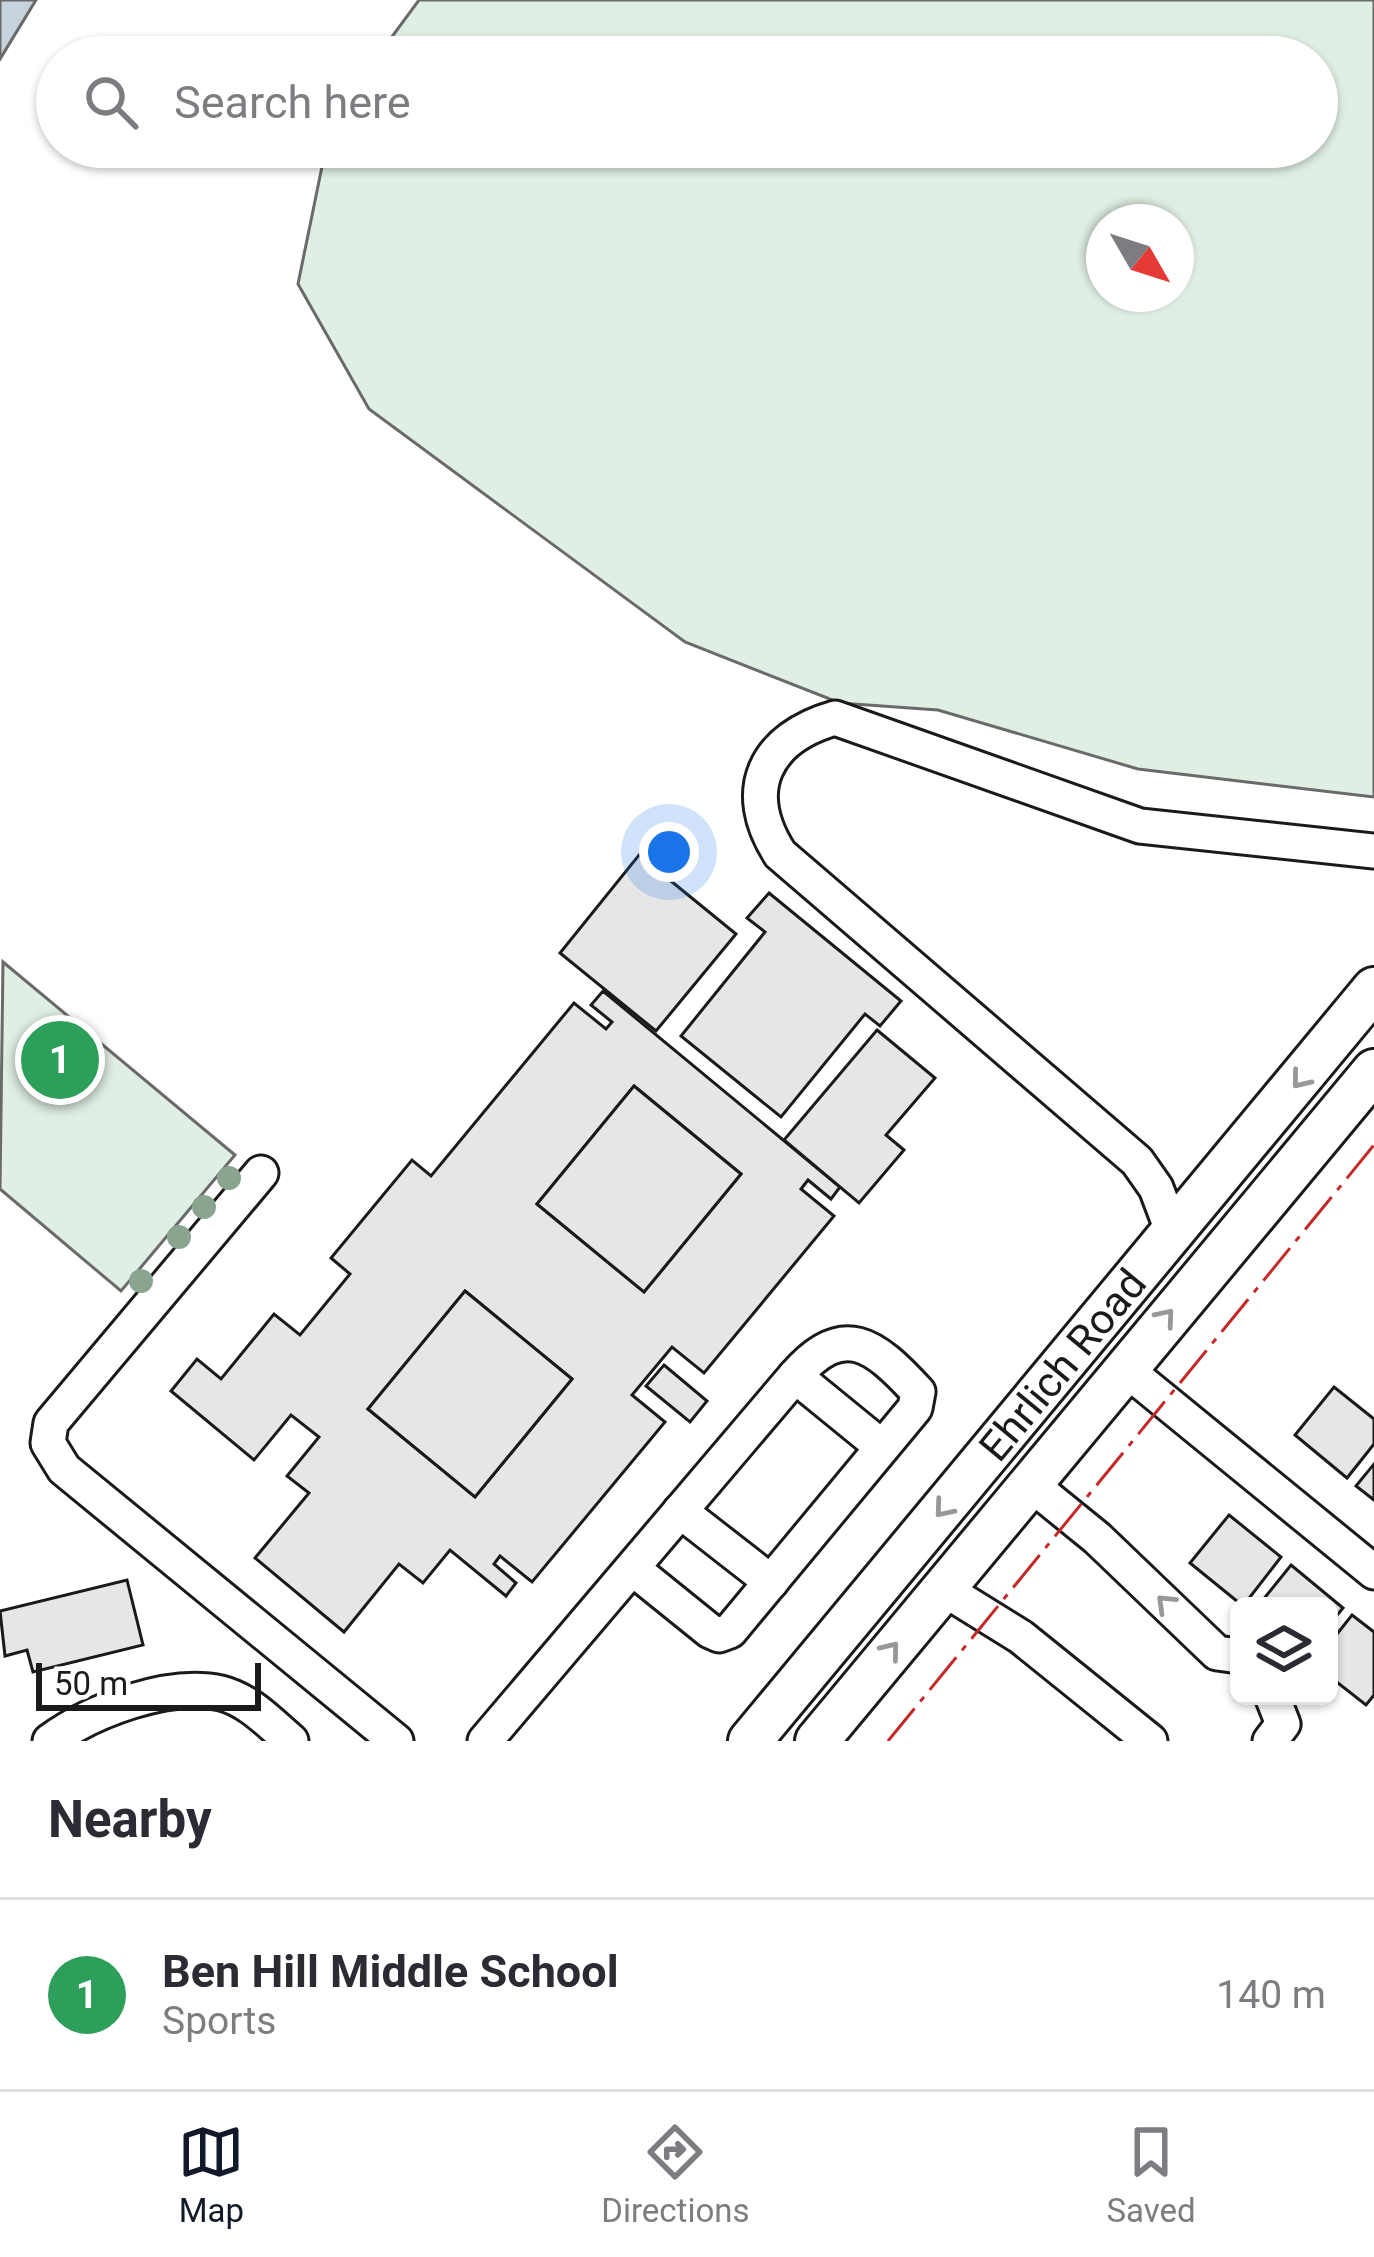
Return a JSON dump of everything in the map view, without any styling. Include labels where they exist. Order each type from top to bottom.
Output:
[{"type":"main road","name":"Ehrlich Road","points":[[750,1741],[1374,989]]},
{"type":"main road","name":"Ehrlich Road","points":[[818,1741],[1123,1367],[1370,1082]]},
{"type":"street","points":[[1173,1234],[1156,1188],[1137,1162],[780,854],[760,812],[768,763],[805,726],[835,718],[1140,826],[1374,851]]},
{"type":"street","points":[[261,1173],[51,1423],[48,1443],[64,1469],[396,1741]]},
{"type":"street","points":[[485,1741],[816,1351],[840,1340],[862,1346],[918,1392],[918,1401],[882,1447],[730,1631],[719,1635],[632,1568]]},
{"type":"street","points":[[1123,1367],[1374,1573]]},
{"type":"street","points":[[795,1376],[882,1447]]},
{"type":"street","points":[[1028,1482],[1097,1538],[1217,1653],[1230,1655]]},
{"type":"street","points":[[680,1511],[771,1582]]},
{"type":"street","points":[[942,1588],[1021,1637],[1150,1741]]},
{"type":"street","points":[[50,1741],[80,1719],[189,1689],[222,1694],[248,1705],[291,1741]]},
{"type":"street","points":[[1270,1741],[1283,1724],[1276,1705]]},
{"type":"green space","points":[[419,0],[1374,0],[1374,797],[1138,769],[938,710],[840,703],[685,642],[369,409],[298,284],[322,168],[1338,168],[1338,36],[392,36]]},
{"type":"green space","points":[[3,962],[235,1155],[121,1291],[0,1189]]},
{"type":"shaded area","points":[[0,0],[36,0],[0,59]]},
{"type":"building","points":[[639,855],[736,934],[656,1031],[560,953]]},
{"type":"building","points":[[769,893],[901,1001],[880,1026],[865,1014],[781,1117],[681,1036],[765,932],[747,918]]},
{"type":"building","points":[[603,991],[840,1187],[831,1199],[808,1180],[801,1189],[834,1216],[704,1373],[672,1347],[632,1395],[665,1422],[532,1582],[500,1556],[494,1564],[516,1583],[506,1596],[450,1550],[423,1583],[399,1564],[344,1632],[255,1558],[309,1493],[287,1476],[319,1437],[291,1415],[254,1460],[171,1391],[197,1359],[221,1379],[274,1314],[300,1335],[350,1274],[331,1258],[412,1160],[431,1176],[574,1003],[606,1029],[612,1022],[591,1005]],"holes":[[[634,1086],[741,1174],[644,1292],[537,1204]],[[465,1291],[572,1379],[475,1497],[368,1409]]]},
{"type":"building","points":[[877,1030],[935,1078],[886,1135],[904,1150],[859,1203],[784,1140]]},
{"type":"building","points":[[634,1086],[741,1174],[644,1292],[537,1204]]},
{"type":"building","points":[[465,1291],[572,1379],[475,1497],[368,1409]]},
{"type":"building","points":[[664,1365],[707,1401],[690,1422],[646,1386]]},
{"type":"building","points":[[1334,1387],[1374,1419],[1374,1444],[1347,1478],[1295,1435]]},
{"type":"building","points":[[1374,1464],[1374,1500],[1356,1486]]},
{"type":"building","points":[[1229,1515],[1281,1557],[1250,1597],[1232,1597],[1190,1563]]},
{"type":"building","points":[[1291,1565],[1330,1597],[1265,1597]]},
{"type":"building","points":[[127,1580],[143,1645],[33,1672],[27,1650],[5,1656],[0,1611]]},
{"type":"building","points":[[1352,1615],[1374,1632],[1374,1695],[1366,1705],[1338,1683],[1338,1633]]},
{"type":"power","points":[[888,1741],[1374,1145]]},
{"type":"place","name":"Ben Hill Middle School","points":[[60,1060]]}]
